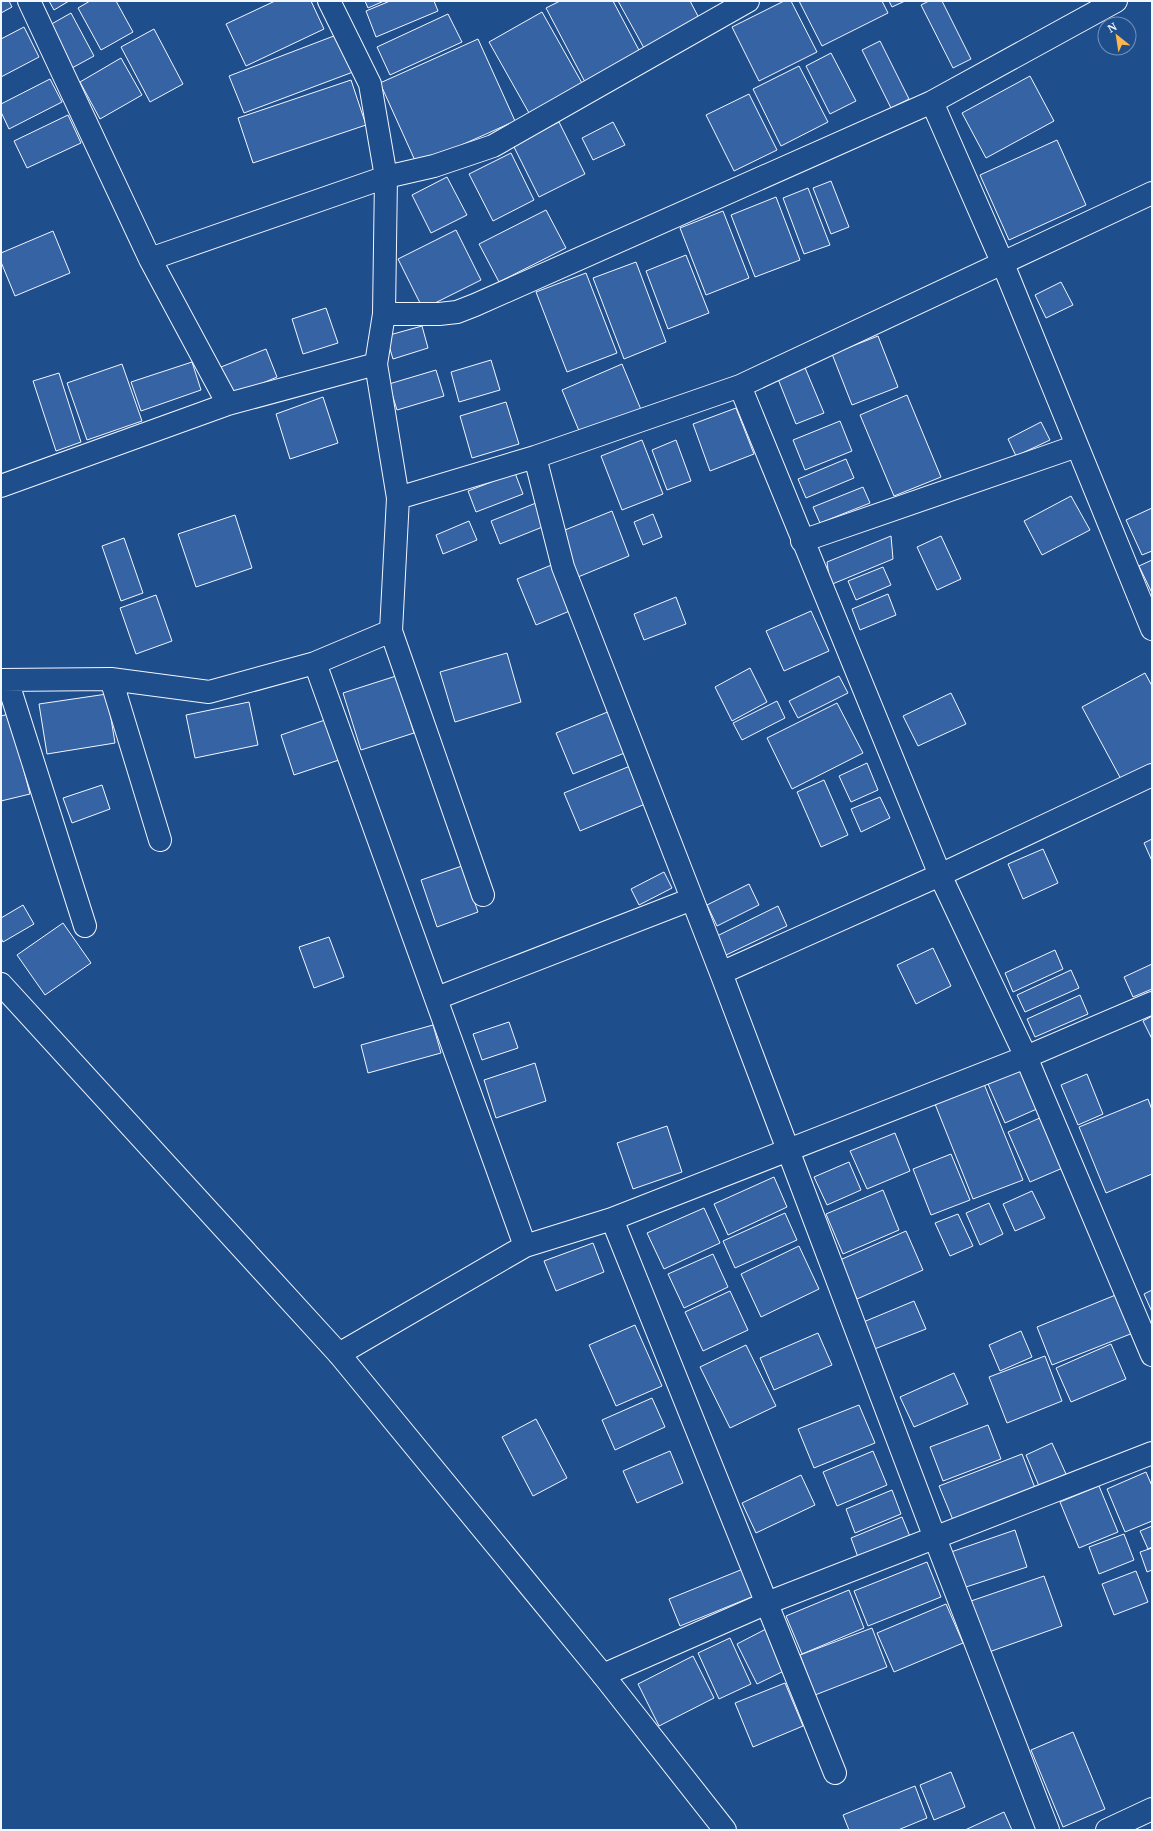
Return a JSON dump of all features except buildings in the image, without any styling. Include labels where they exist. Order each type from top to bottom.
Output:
[{"type":"street","points":[[29,1],[150,258],[228,404]]},
{"type":"street","points":[[329,1],[370,84],[386,177],[384,314],[376,364],[398,498],[391,631],[482,895]]},
{"type":"street","points":[[150,258],[386,177],[434,166],[493,146],[748,1]]},
{"type":"street","points":[[384,314],[439,314],[457,312],[475,305],[932,102],[1116,1]]},
{"type":"street","points":[[932,102],[1003,264],[1152,629]]},
{"type":"street","points":[[398,498],[535,458],[740,386],[1152,193]]},
{"type":"street","points":[[1,486],[228,404],[376,364]]},
{"type":"street","points":[[740,386],[802,541],[940,875],[1026,1057],[1152,1355]]},
{"type":"street","points":[[802,541],[1077,446]]},
{"type":"street","points":[[535,458],[563,567],[721,973],[787,1151],[1048,1830]]},
{"type":"street","points":[[85,926],[4,680],[111,679],[209,692],[315,664],[391,631]]},
{"type":"street","points":[[315,664],[525,1246]]},
{"type":"street","points":[[111,679],[160,840]]},
{"type":"street","points":[[721,973],[940,875],[1152,774]]},
{"type":"street","points":[[436,998],[692,899]]},
{"type":"street","points":[[1,984],[339,1354],[603,1675],[725,1830]]},
{"type":"street","points":[[339,1354],[525,1246],[612,1219],[1026,1057],[1152,1003]]},
{"type":"street","points":[[612,1219],[835,1773]]},
{"type":"street","points":[[603,1675],[767,1603],[1152,1453]]},
{"type":"street","points":[[1106,1830],[1152,1809]]}]
